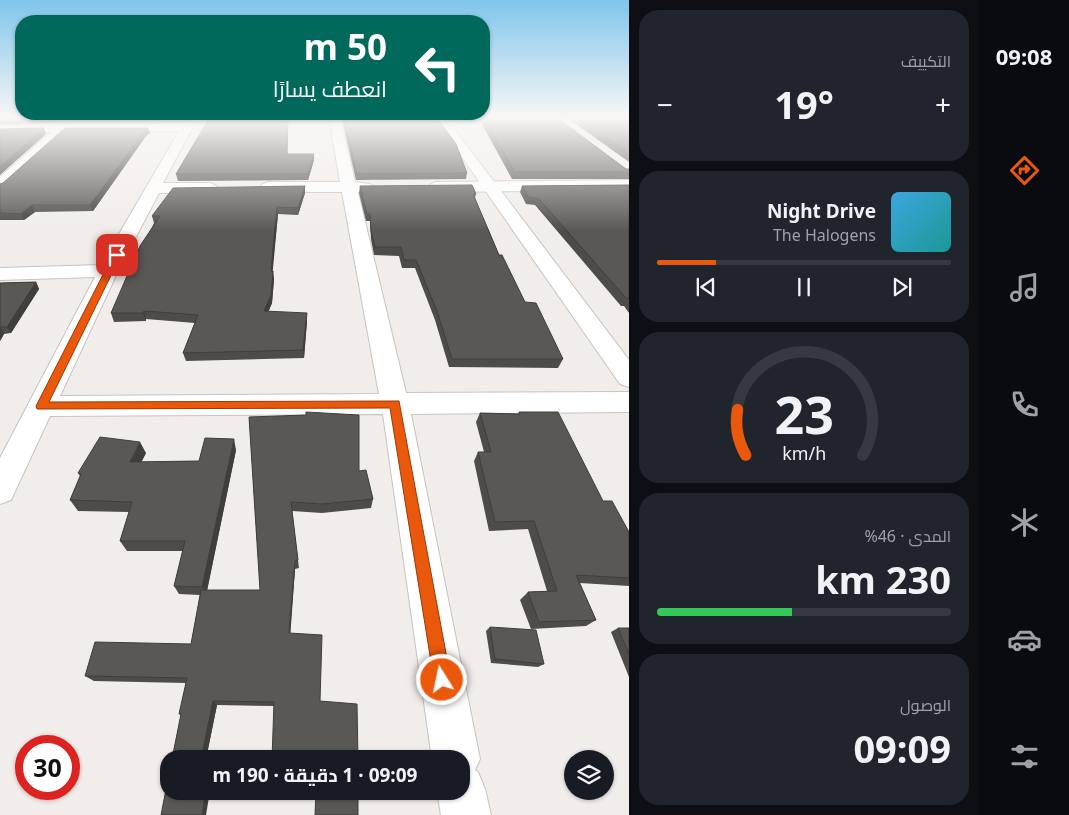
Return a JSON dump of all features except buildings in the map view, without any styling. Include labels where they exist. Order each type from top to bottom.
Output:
[{"type":"street","points":[[0,185],[32,155]]},
{"type":"street","points":[[0,490],[108,271],[171,155]]},
{"type":"street","points":[[341,155],[395,404],[454,750]]},
{"type":"street","points":[[467,155],[629,378]]},
{"type":"street","points":[[0,171],[15,170]]},
{"type":"street","points":[[424,187],[629,185]]},
{"type":"street","points":[[250,187],[376,187]]},
{"type":"street","points":[[153,188],[221,188]]},
{"type":"street","points":[[0,274],[108,271]]},
{"type":"street","points":[[42,406],[629,402]]},
{"type":"street","points":[[463,800],[466,815]]},
{"type":"route","points":[[117,255],[42,406],[395,404],[442,680]]}]
